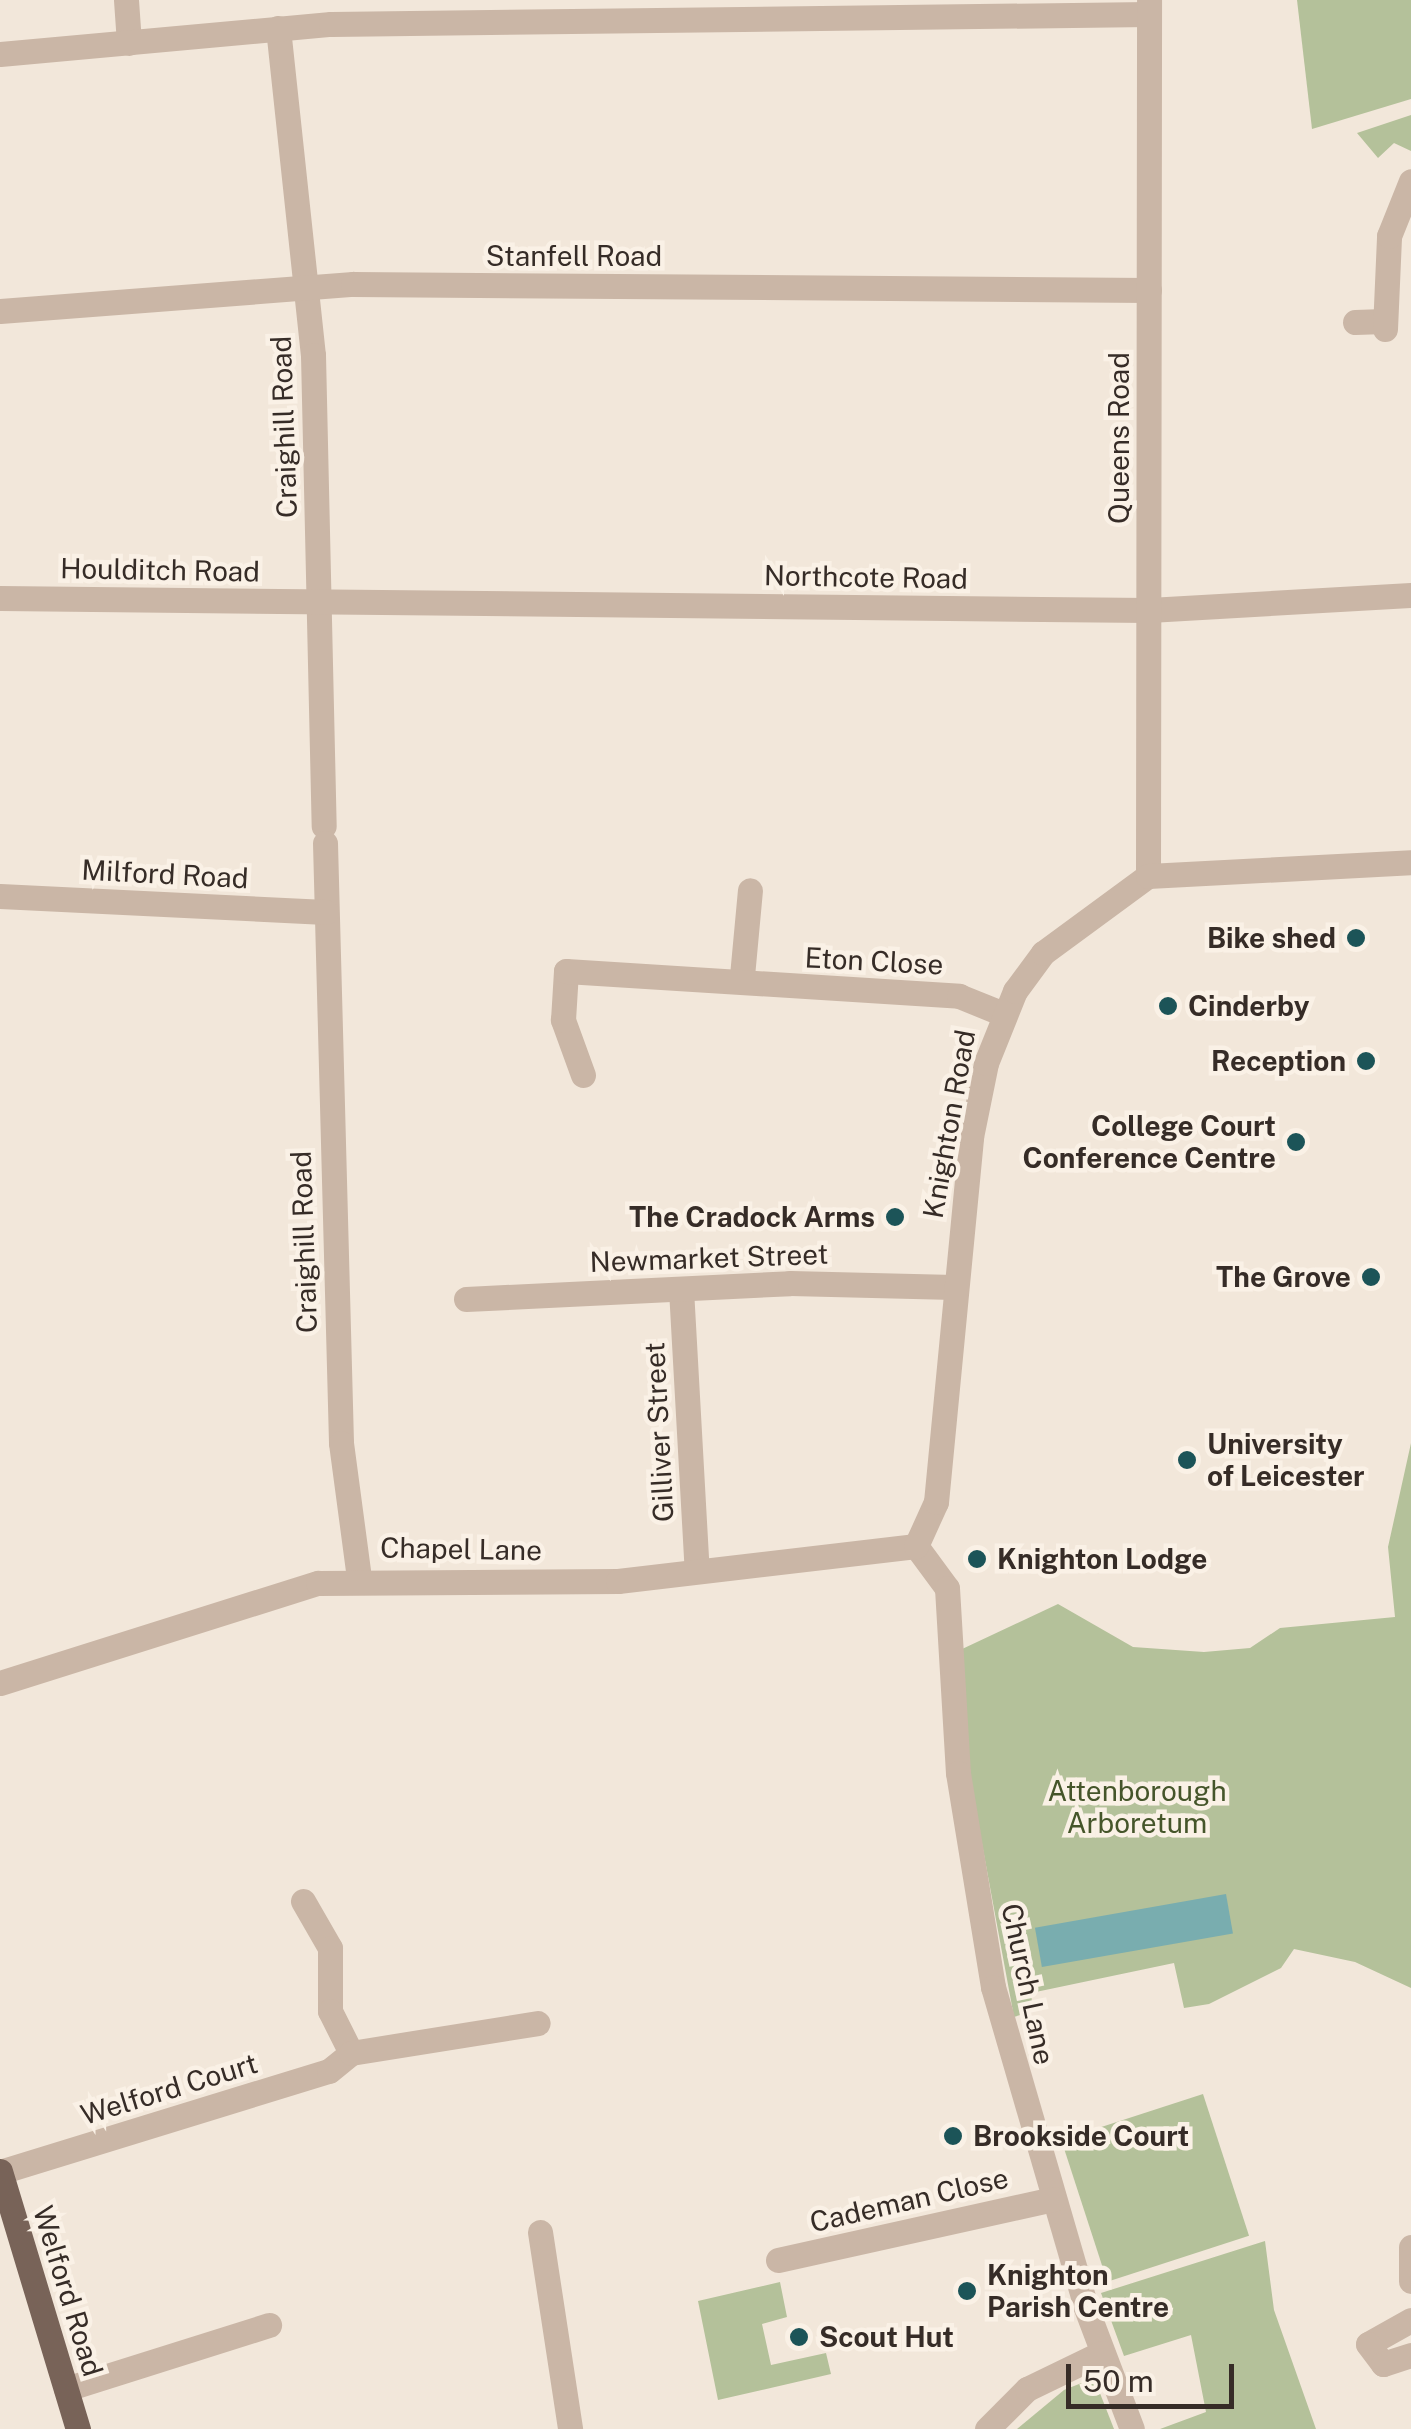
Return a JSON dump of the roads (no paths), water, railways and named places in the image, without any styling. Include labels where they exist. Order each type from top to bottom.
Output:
[{"type":"main road","name":"Welford Road","points":[[0,2172],[78,2429]]},
{"type":"street","points":[[126,0],[129,42]]},
{"type":"street","points":[[0,54],[493,10],[1149,7]]},
{"type":"street","name":"Queens Road","points":[[1148,876],[1149,7]]},
{"type":"street","name":"Craighill Road","points":[[278,28],[308,285],[341,1443],[359,1578]]},
{"type":"street","points":[[1355,322],[1384,325],[1389,236],[1406,172]]},
{"type":"street","name":"Stanfell Road","points":[[0,311],[308,285],[1149,290]]},
{"type":"street","name":"Northcote Road","points":[[320,602],[1149,610],[1411,596]]},
{"type":"street","name":"Houlditch Road","points":[[0,598],[320,602]]},
{"type":"street","points":[[1148,876],[1411,862]]},
{"type":"street","name":"Knighton Road","points":[[922,1539],[971,1138],[1001,1014],[1043,953],[1148,876]]},
{"type":"street","points":[[742,976],[750,890]]},
{"type":"street","name":"Milford Road","points":[[0,896],[326,912]]},
{"type":"street","name":"Eton Close","points":[[583,1075],[562,1020],[566,971],[742,976],[959,996],[1001,1014]]},
{"type":"street","name":"Newmarket Street","points":[[466,1299],[680,1289],[954,1286]]},
{"type":"street","name":"Gilliver Street","points":[[680,1289],[697,1570]]},
{"type":"street","name":"Chapel Lane","points":[[0,1683],[179,1620],[359,1578],[618,1581],[922,1539]]},
{"type":"street","name":"Church Lane","points":[[922,1539],[948,1601],[958,1772],[994,1986],[1100,2353],[1132,2429]]},
{"type":"street","points":[[303,1901],[330,1948],[330,2011],[351,2053]]},
{"type":"street","name":"Welford Court","points":[[0,2172],[329,2071],[351,2053],[538,2023]]},
{"type":"street","name":"Cademan Close","points":[[778,2260],[1053,2199]]},
{"type":"street","points":[[540,2232],[570,2429]]},
{"type":"street","points":[[1411,2247],[1411,2281]]},
{"type":"street","points":[[1411,2320],[1368,2344],[1382,2364],[1411,2355]]},
{"type":"street","points":[[66,2390],[269,2325]]},
{"type":"street","points":[[987,2429],[1027,2389],[1100,2353]]},
{"type":"water","points":[[1226,1894],[1233,1933],[1042,1967],[1035,1928]]},
{"type":"place","name":"Bike shed","points":[[1356,938]]},
{"type":"place","name":"Cinderby","points":[[1168,1006]]},
{"type":"place","name":"Reception","points":[[1366,1061]]},
{"type":"place","name":"College Court Conference Centre","points":[[1296,1142]]},
{"type":"place","name":"The Cradock Arms","points":[[895,1217]]},
{"type":"place","name":"The Grove","points":[[1371,1277]]},
{"type":"place","name":"University of Leicester","points":[[1187,1460]]},
{"type":"place","name":"Knighton Lodge","points":[[977,1559]]},
{"type":"place","name":"Brookside Court","points":[[953,2136]]},
{"type":"place","name":"Knighton Parish Centre","points":[[967,2291]]},
{"type":"place","name":"Scout Hut","points":[[799,2337]]},
{"type":"park label","name":"Attenborough Arboretum","points":[[1137,1807]]}]
